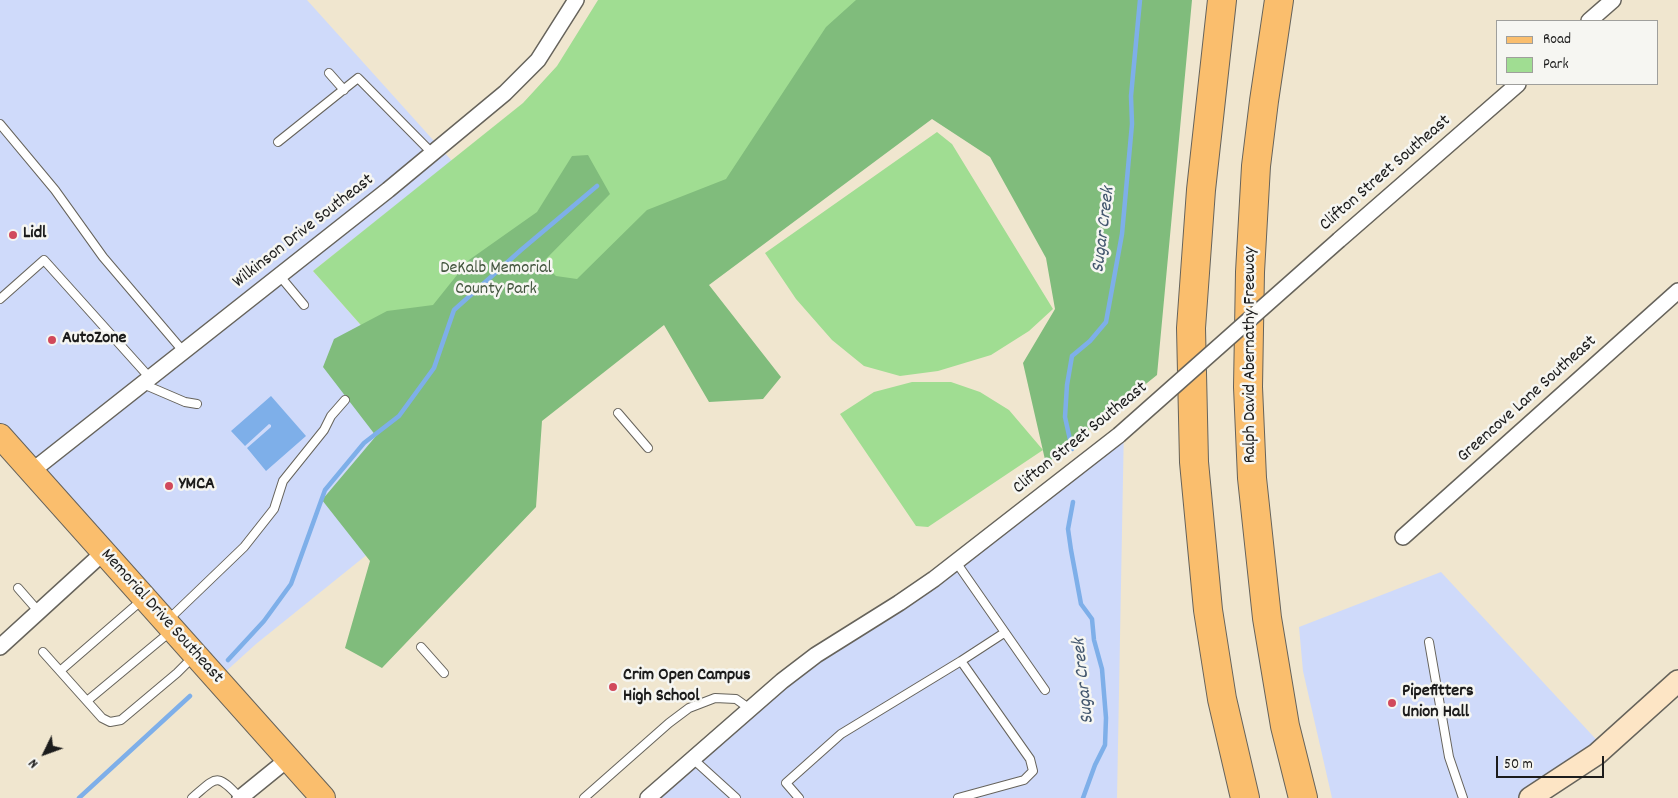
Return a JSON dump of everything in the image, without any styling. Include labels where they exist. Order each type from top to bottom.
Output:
[{"type":"highway","points":[[1222,0],[1200,190],[1191,328],[1194,462],[1208,610],[1222,699],[1245,798]]},
{"type":"highway","name":"Ralph David Abernathy Freeway","points":[[1279,2],[1256,166],[1250,272],[1248,387],[1252,478],[1267,618],[1285,726],[1303,798]]},
{"type":"main road","name":"Memorial Drive Southeast","points":[[0,436],[323,798]]},
{"type":"street","name":"Wilkinson Drive Southeast","points":[[32,472],[505,93],[535,64],[576,0]]},
{"type":"street","points":[[1590,20],[1613,0]]},
{"type":"street","name":"Clifton Street Southeast","points":[[648,798],[782,681],[816,655],[899,603],[956,562],[1119,434],[1517,85]]},
{"type":"street","name":"Greencove Lane Southeast","points":[[1403,537],[1678,291]]},
{"type":"street","points":[[0,647],[104,552]]},
{"type":"street","points":[[1530,798],[1533,798],[1597,754],[1678,681]]},
{"type":"street","points":[[1560,798],[1597,754]]},
{"type":"street","points":[[240,798],[288,759]]},
{"type":"lane","points":[[329,73],[344,90]]},
{"type":"lane","points":[[278,142],[358,78],[432,153]]},
{"type":"lane","points":[[0,124],[55,190],[103,257],[184,351]]},
{"type":"lane","points":[[0,299],[44,260],[146,381],[185,402],[197,404]]},
{"type":"lane","points":[[279,275],[304,305]]},
{"type":"lane","points":[[87,701],[169,626],[244,547],[274,509],[283,481],[324,430],[331,416],[345,400]]},
{"type":"lane","points":[[618,414],[648,448]]},
{"type":"lane","points":[[956,562],[1045,690]]},
{"type":"lane","points":[[18,588],[39,612]]},
{"type":"lane","points":[[60,671],[144,598]]},
{"type":"lane","points":[[799,798],[786,783],[841,734],[1004,633]]},
{"type":"lane","points":[[1430,642],[1449,757],[1463,798]]},
{"type":"lane","points":[[421,647],[444,673]]},
{"type":"lane","points":[[44,652],[102,718],[110,722],[122,720],[195,655]]},
{"type":"lane","points":[[958,798],[1024,780],[1033,771],[1030,759],[961,661]]},
{"type":"lane","points":[[584,798],[669,723],[689,708],[715,698],[736,699],[750,709]]},
{"type":"lane","points":[[693,759],[736,798]]},
{"type":"lane","points":[[192,798],[217,779],[224,781],[240,798]]},
{"type":"shaded area","points":[[0,0],[307,0],[452,161],[313,271],[482,462],[256,644],[213,683],[0,442]]},
{"type":"shaded area","points":[[1124,424],[1117,798],[650,798],[811,662],[938,576]]},
{"type":"shaded area","points":[[1441,572],[1605,749],[1539,798],[1332,798],[1303,671],[1299,627]]},
{"type":"green space","name":"DeKalb Memorial County Park","points":[[598,0],[1146,0],[964,8],[482,462],[313,271],[523,103],[557,66]]},
{"type":"green space","points":[[856,0],[1192,0],[1157,375],[1046,464],[1023,363],[1055,309],[1046,258],[990,157],[932,119],[709,285],[781,377],[763,399],[709,402],[664,325],[542,421],[536,507],[382,668],[345,648],[370,561],[322,500],[376,436],[323,367],[334,339],[387,311],[433,305],[469,260],[537,212],[572,156],[588,155],[610,194],[542,263],[556,276],[577,279],[647,210],[726,179],[826,27]]},
{"type":"green space","points":[[937,132],[952,144],[1053,309],[1029,331],[991,355],[938,371],[900,376],[864,366],[832,340],[796,299],[765,253]]},
{"type":"green space","points":[[912,382],[951,382],[980,392],[1009,410],[1043,450],[928,527],[916,526],[840,414],[874,392]]},
{"type":"water","points":[[271,396],[306,436],[266,471],[247,448],[271,425],[269,424],[245,446],[231,431]]},
{"type":"waterway","name":"Sugar Creek","points":[[1072,449],[1065,417],[1067,385],[1072,356],[1090,341],[1106,322],[1122,234],[1132,124],[1131,96],[1140,0]]},
{"type":"waterway","points":[[228,660],[264,621],[291,584],[325,490],[364,443],[399,416],[434,368],[454,310],[597,186]]},
{"type":"waterway","name":"Sugar Creek","points":[[1073,502],[1068,529],[1071,550],[1081,604],[1092,619],[1094,640],[1102,669],[1106,718],[1105,745],[1095,765],[1083,798]]},
{"type":"waterway","points":[[79,798],[190,696]]},
{"type":"place","name":"Lidl","points":[[13,235]]},
{"type":"place","name":"AutoZone","points":[[52,340]]},
{"type":"place","name":"YMCA","points":[[169,486]]},
{"type":"place","name":"Crim Open Campus High School","points":[[613,687]]},
{"type":"place","name":"Pipefitters Union Hall","points":[[1392,703]]}]
